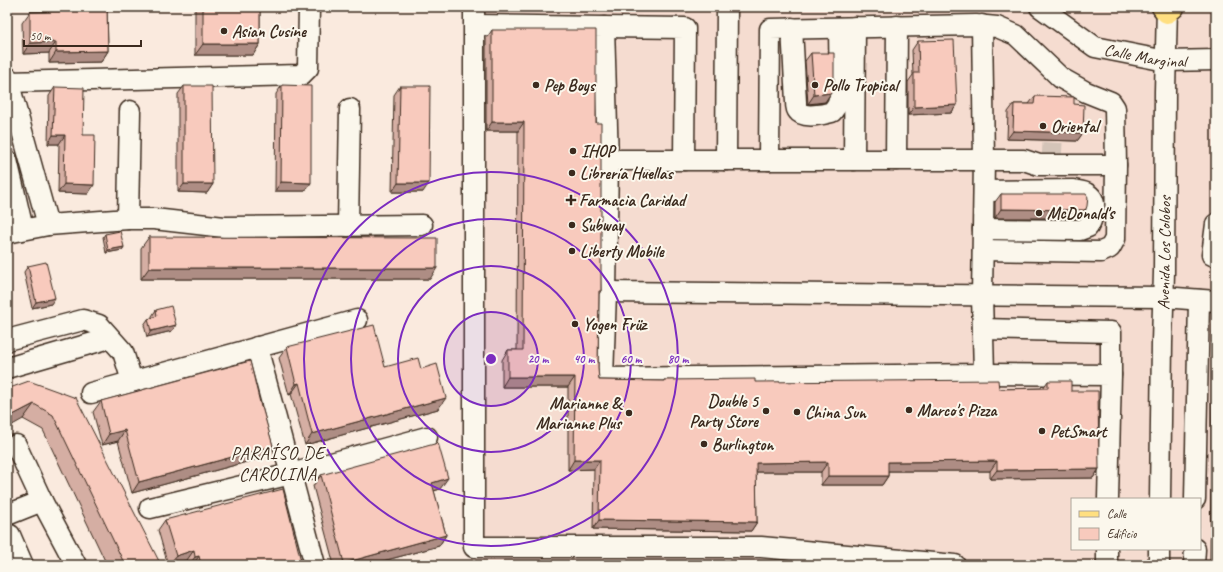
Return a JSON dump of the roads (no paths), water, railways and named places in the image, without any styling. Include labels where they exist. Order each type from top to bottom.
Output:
[{"type":"street","points":[[48,225],[7,80],[301,75],[308,68],[308,7]]},
{"type":"street","points":[[726,160],[727,7]]},
{"type":"street","name":"Calle Marginal","points":[[1040,7],[1095,47],[1166,61],[1216,60]]},
{"type":"street","name":"Avenida Los Colobos","points":[[1160,498],[1168,8]]},
{"type":"street","points":[[684,160],[685,28],[604,27],[474,16],[474,547],[761,547],[955,565]]},
{"type":"street","points":[[769,160],[770,29],[982,25],[997,27],[1016,35],[1062,78],[1086,92],[1111,102],[1115,108],[1115,239],[1110,248],[1102,252],[983,250]]},
{"type":"street","points":[[982,25],[984,160],[982,296],[984,374]]},
{"type":"street","points":[[896,160],[897,26]]},
{"type":"street","points":[[604,27],[608,160],[603,378],[984,374],[1111,375]]},
{"type":"street","points":[[792,28],[796,102],[798,111],[802,114],[810,116],[832,112],[837,105],[840,97],[847,27]]},
{"type":"street","points":[[847,27],[854,160]]},
{"type":"street","points":[[348,226],[350,109]]},
{"type":"street","points":[[128,219],[130,111]]},
{"type":"street","points":[[1070,154],[1079,158],[1089,166]]},
{"type":"street","points":[[608,160],[984,160],[1033,156],[1039,165],[1116,166]]},
{"type":"street","points":[[33,171],[9,168],[15,231],[48,225],[128,219],[224,227],[422,225]]},
{"type":"street","points":[[983,229],[1080,230],[1088,227],[1093,217],[1094,207],[1092,198],[1085,192],[1073,190],[984,191]]},
{"type":"street","points":[[1216,224],[1212,255],[1216,256]]},
{"type":"street","points":[[606,292],[1163,298],[1207,300],[1195,498]]},
{"type":"street","points":[[7,340],[83,320],[99,325],[123,352],[132,381]]},
{"type":"street","points":[[91,393],[357,320]]},
{"type":"street","points":[[983,329],[1111,332],[1108,498]]},
{"type":"street","points":[[7,368],[110,338]]},
{"type":"street","points":[[257,347],[315,565]]},
{"type":"street","points":[[150,508],[291,474],[428,437]]},
{"type":"street","points":[[16,445],[42,501],[76,565]]},
{"type":"street","points":[[7,514],[42,501]]},
{"type":"street","points":[[10,535],[23,565]]},
{"type":"street","points":[[1107,550],[1107,565]]},
{"type":"street","points":[[1159,550],[1159,565]]},
{"type":"street","points":[[1194,565],[1195,550]]},
{"type":"tunnel","points":[[1042,152],[1070,155]]},
{"type":"place","name":"Asian Cusine","points":[[224,31]]},
{"type":"place","name":"Pep Boys","points":[[536,85]]},
{"type":"place","name":"Pollo Tropical","points":[[815,85]]},
{"type":"place","name":"Oriental","points":[[1043,126]]},
{"type":"place","name":"IHOP","points":[[573,151]]},
{"type":"place","name":"Librería Huellas","points":[[572,173]]},
{"type":"place","name":"Farmacia Caridad","points":[[571,200]]},
{"type":"place","name":"McDonald's","points":[[1039,213]]},
{"type":"place","name":"Subway","points":[[572,225]]},
{"type":"place","name":"Liberty Mobile","points":[[572,251]]},
{"type":"place","name":"Yogen Früz","points":[[575,324]]},
{"type":"place","name":"Marco's Pizza","points":[[909,410]]},
{"type":"place","name":"Double 5 Party Store","points":[[766,411]]},
{"type":"place","name":"China Sun","points":[[797,412]]},
{"type":"place","name":"Marianne & Marianne Plus","points":[[629,413]]},
{"type":"place","name":"PetSmart","points":[[1042,431]]},
{"type":"place","name":"Burlington","points":[[704,444]]},
{"type":"district","name":"PARAÍSO DE CAROLINA","points":[[278,463]]}]
